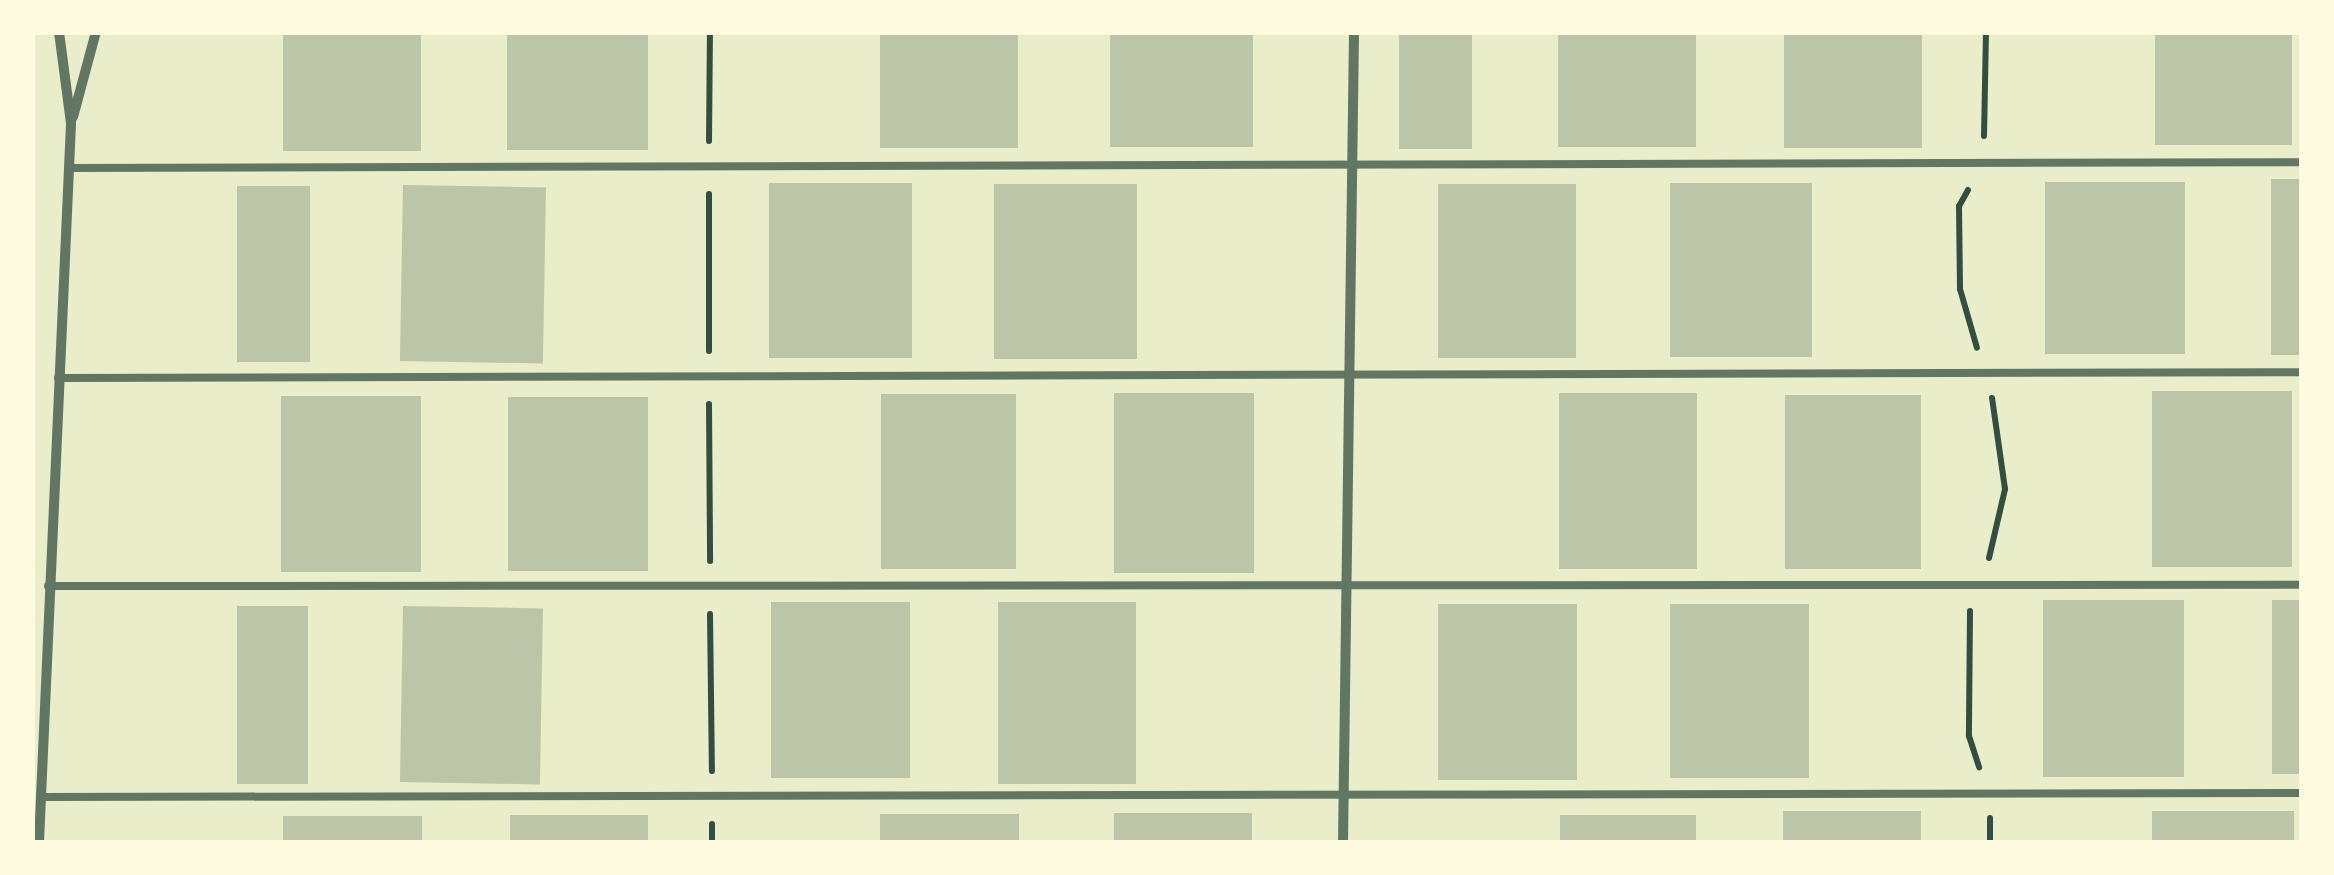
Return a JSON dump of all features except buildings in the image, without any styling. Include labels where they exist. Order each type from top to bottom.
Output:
[{"type":"street","points":[[40,842],[48,586],[71,123],[58,32]]},
{"type":"street","points":[[71,123],[96,32]]},
{"type":"street","points":[[1343,842],[1354,32]]},
{"type":"lane","points":[[69,168],[2302,162]]},
{"type":"lane","points":[[58,378],[1350,370],[2302,372]]},
{"type":"lane","points":[[48,586],[2302,584]]},
{"type":"lane","points":[[40,797],[2302,793]]},
{"type":"path","points":[[710,32],[712,842]]},
{"type":"path","points":[[1986,32],[1981,163],[1960,206],[1960,289],[1984,372],[2005,489],[1996,543],[1970,601],[1966,674],[1969,736],[1988,794],[1990,842]]}]
